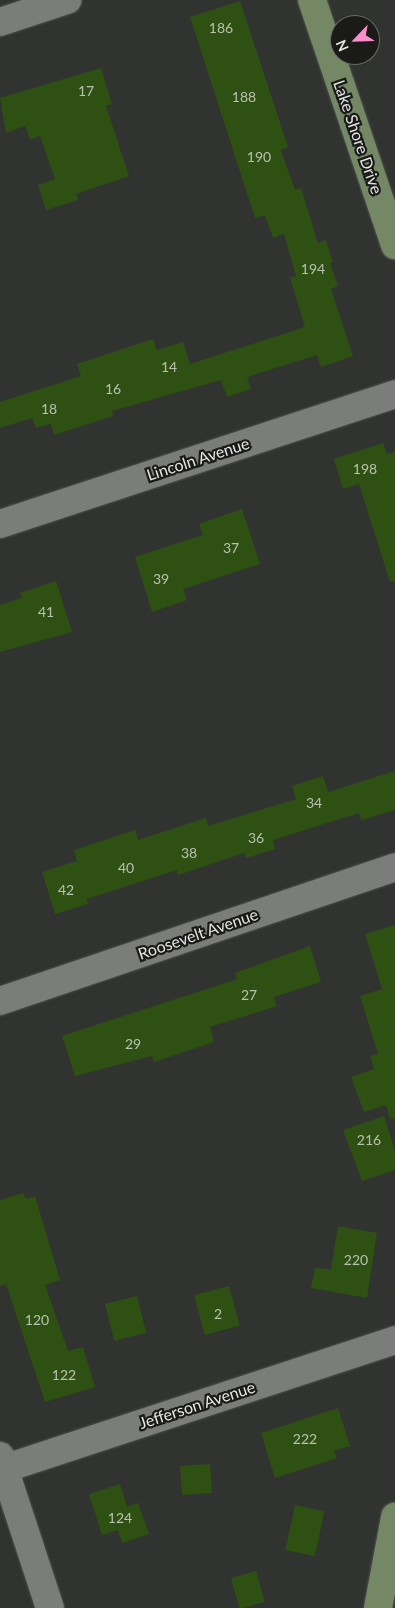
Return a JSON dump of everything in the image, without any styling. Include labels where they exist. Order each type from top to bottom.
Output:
[{"type":"street","points":[[0,22],[67,0]]},
{"type":"street","name":"Lake Shore Drive","points":[[312,0],[395,245]]},
{"type":"street","name":"Lincoln Avenue","points":[[0,524],[395,394]]},
{"type":"street","name":"Roosevelt Avenue","points":[[0,1001],[395,867]]},
{"type":"street","name":"Jefferson Avenue","points":[[1,1464],[395,1340]]},
{"type":"street","points":[[1,1464],[50,1608]]},
{"type":"street","points":[[378,1608],[395,1518]]},
{"type":"building","points":[[240,1],[288,147],[281,150],[295,190],[301,188],[318,243],[326,240],[333,262],[330,263],[338,286],[331,289],[353,356],[321,367],[317,355],[247,377],[251,389],[227,397],[221,380],[112,411],[113,416],[54,435],[51,424],[36,428],[32,418],[0,428],[0,402],[81,376],[77,364],[153,339],[157,350],[183,342],[190,364],[305,327],[290,278],[296,276],[284,234],[273,238],[265,215],[255,218],[190,17]]},
{"type":"building","points":[[101,68],[112,104],[106,106],[129,176],[76,194],[78,200],[46,210],[38,185],[55,179],[40,136],[30,140],[25,126],[6,133],[0,98]]},
{"type":"building","points":[[383,443],[387,454],[395,452],[395,581],[390,582],[359,484],[343,489],[334,459]]},
{"type":"building","points":[[242,509],[260,564],[183,589],[187,600],[152,612],[135,557],[203,535],[199,524]]},
{"type":"building","points":[[56,581],[72,632],[0,652],[0,605],[22,598],[20,593]]},
{"type":"building","points":[[395,771],[395,810],[361,820],[359,813],[273,840],[275,849],[246,858],[244,853],[178,875],[177,870],[87,899],[88,904],[55,914],[42,872],[77,861],[74,850],[135,830],[138,840],[206,818],[208,826],[296,799],[292,786],[323,776],[328,792]]},
{"type":"building","points":[[395,925],[395,1118],[390,1119],[386,1105],[364,1112],[351,1077],[374,1069],[370,1056],[378,1054],[360,996],[382,989],[365,934]]},
{"type":"building","points":[[310,946],[321,982],[274,997],[277,1006],[210,1027],[214,1042],[154,1062],[152,1056],[75,1076],[62,1036],[237,979],[235,973]]},
{"type":"building","points":[[384,1116],[395,1151],[395,1170],[362,1181],[343,1130]]},
{"type":"building","points":[[23,1193],[26,1199],[35,1196],[60,1280],[45,1285],[68,1351],[83,1347],[95,1387],[45,1402],[6,1284],[0,1286],[0,1200]]},
{"type":"building","points":[[338,1226],[377,1233],[367,1298],[311,1288],[315,1268],[331,1269]]},
{"type":"building","points":[[229,1286],[240,1326],[205,1335],[194,1295]]},
{"type":"building","points":[[137,1296],[146,1333],[114,1341],[105,1304]]},
{"type":"building","points":[[338,1408],[350,1446],[334,1451],[337,1458],[275,1478],[261,1433]]},
{"type":"building","points":[[210,1464],[212,1493],[182,1495],[180,1466]]},
{"type":"building","points":[[120,1484],[127,1507],[138,1503],[149,1534],[122,1543],[118,1530],[102,1535],[89,1494]]},
{"type":"building","points":[[295,1505],[324,1511],[315,1556],[285,1550]]},
{"type":"building","points":[[256,1571],[265,1602],[240,1608],[231,1578]]}]
